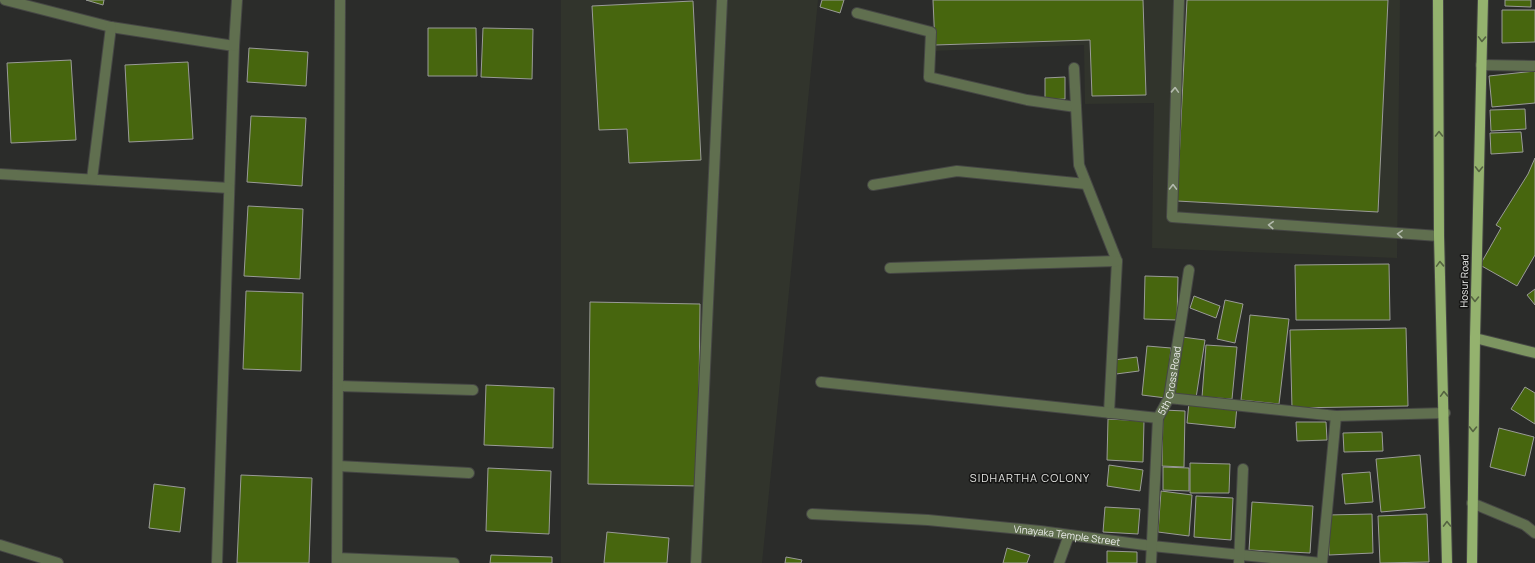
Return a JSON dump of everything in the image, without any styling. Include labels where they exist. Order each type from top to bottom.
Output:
[{"type":"main road","points":[[1438,0],[1439,236],[1445,413],[1447,563]]},
{"type":"main road","name":"Hosur Road","points":[[1472,563],[1474,338],[1483,0]]},
{"type":"street","points":[[5,0],[111,27],[234,46]]},
{"type":"street","points":[[217,563],[234,46],[237,0]]},
{"type":"street","points":[[340,0],[337,560],[454,563]]},
{"type":"street","points":[[696,563],[722,0]]},
{"type":"street","points":[[1179,0],[1172,218],[1439,236]]},
{"type":"street","points":[[857,13],[931,32],[929,77],[1027,100],[1076,107]]},
{"type":"street","points":[[92,179],[111,27]]},
{"type":"street","points":[[1481,65],[1535,66]]},
{"type":"street","points":[[1074,68],[1079,165],[1117,261],[1109,413]]},
{"type":"street","points":[[873,185],[957,171],[1086,184]]},
{"type":"street","points":[[0,174],[229,188]]},
{"type":"street","points":[[890,268],[1117,261]]},
{"type":"street","name":"5th Cross Road","points":[[1151,563],[1158,418],[1169,398],[1189,270]]},
{"type":"street","points":[[1474,338],[1535,353]]},
{"type":"street","points":[[821,382],[1158,418]]},
{"type":"street","points":[[338,386],[473,390]]},
{"type":"street","points":[[1169,398],[1336,416],[1445,413]]},
{"type":"street","points":[[1322,563],[1336,416]]},
{"type":"street","points":[[338,466],[469,473]]},
{"type":"street","points":[[1239,559],[1243,469]]},
{"type":"street","points":[[1472,503],[1525,525],[1535,533]]},
{"type":"street","name":"Vinayaka Temple Street","points":[[812,514],[928,520],[1040,530],[1239,559],[1322,563]]},
{"type":"street","points":[[1059,563],[1069,535]]},
{"type":"street","points":[[0,545],[58,563]]},
{"type":"shaded area","points":[[561,0],[818,0],[762,563],[561,563]]},
{"type":"shaded area","points":[[932,0],[1400,0],[1397,258],[1152,248],[1154,103],[1085,104],[1084,45],[933,51]]},
{"type":"building","points":[[86,0],[104,0],[103,5]]},
{"type":"building","points":[[822,0],[844,0],[840,13],[820,7]]},
{"type":"building","points":[[933,0],[1143,0],[1146,95],[1092,96],[1090,40],[935,45]]},
{"type":"building","points":[[1187,0],[1388,0],[1378,212],[1177,201]]},
{"type":"building","points":[[1505,0],[1531,0],[1531,7],[1505,6]]},
{"type":"building","points":[[693,1],[701,160],[629,163],[627,129],[599,130],[592,6]]},
{"type":"building","points":[[1502,10],[1535,10],[1535,42],[1502,43]]},
{"type":"building","points":[[428,28],[476,28],[477,76],[428,76]]},
{"type":"building","points":[[483,28],[533,29],[532,79],[481,77]]},
{"type":"building","points":[[249,48],[308,52],[306,86],[247,82]]},
{"type":"building","points":[[71,60],[76,140],[11,143],[7,63]]},
{"type":"building","points":[[188,62],[193,139],[129,142],[125,65]]},
{"type":"building","points":[[1535,71],[1535,103],[1492,107],[1489,76]]},
{"type":"building","points":[[1065,77],[1065,99],[1045,100],[1045,78]]},
{"type":"building","points":[[1525,109],[1526,129],[1491,131],[1490,110]]},
{"type":"building","points":[[251,116],[306,118],[302,186],[247,182]]},
{"type":"building","points":[[1521,132],[1523,152],[1491,154],[1490,133]]},
{"type":"building","points":[[1535,158],[1535,255],[1517,286],[1480,265],[1501,228],[1496,225],[1528,174]]},
{"type":"building","points":[[248,206],[303,209],[300,279],[244,276]]},
{"type":"building","points":[[1389,264],[1390,320],[1296,320],[1295,265]]},
{"type":"building","points":[[1145,276],[1178,277],[1177,320],[1144,319]]},
{"type":"building","points":[[1535,289],[1535,305],[1527,295]]},
{"type":"building","points":[[246,291],[303,293],[301,371],[243,369]]},
{"type":"building","points":[[1194,296],[1220,306],[1216,318],[1190,308]]},
{"type":"building","points":[[1225,300],[1243,304],[1235,343],[1217,339]]},
{"type":"building","points":[[590,302],[700,304],[698,486],[588,484]]},
{"type":"building","points":[[1250,315],[1289,319],[1279,404],[1241,400]]},
{"type":"building","points":[[1406,328],[1408,406],[1292,408],[1290,330]]},
{"type":"building","points":[[1182,337],[1205,340],[1196,398],[1175,395]]},
{"type":"building","points":[[1206,345],[1237,347],[1232,399],[1202,397]]},
{"type":"building","points":[[1147,346],[1171,348],[1166,398],[1142,395]]},
{"type":"building","points":[[1137,357],[1139,371],[1116,374],[1114,360]]},
{"type":"building","points":[[486,385],[554,388],[553,448],[484,445]]},
{"type":"building","points":[[1525,387],[1535,393],[1535,424],[1511,409]]},
{"type":"building","points":[[1189,402],[1237,406],[1235,428],[1187,423]]},
{"type":"building","points":[[1163,410],[1185,411],[1184,467],[1162,466]]},
{"type":"building","points":[[1108,419],[1144,421],[1143,462],[1107,460]]},
{"type":"building","points":[[1296,422],[1326,422],[1327,440],[1297,441]]},
{"type":"building","points":[[1499,428],[1534,437],[1525,476],[1490,467]]},
{"type":"building","points":[[1382,432],[1383,451],[1344,452],[1343,433]]},
{"type":"building","points":[[1420,455],[1425,508],[1381,512],[1376,459]]},
{"type":"building","points":[[1190,463],[1230,464],[1229,493],[1190,493]]},
{"type":"building","points":[[1109,465],[1143,470],[1140,491],[1107,486]]},
{"type":"building","points":[[1163,467],[1189,468],[1189,491],[1163,490]]},
{"type":"building","points":[[488,468],[551,471],[549,534],[486,531]]},
{"type":"building","points":[[1370,472],[1373,502],[1345,504],[1342,474]]},
{"type":"building","points":[[241,475],[312,478],[309,563],[237,563]]},
{"type":"building","points":[[154,484],[185,488],[180,532],[149,528]]},
{"type":"building","points":[[1161,491],[1192,495],[1189,536],[1158,532]]},
{"type":"building","points":[[1196,496],[1233,498],[1231,540],[1194,537]]},
{"type":"building","points":[[1252,502],[1313,506],[1310,553],[1249,550]]},
{"type":"building","points":[[1105,507],[1140,509],[1138,534],[1103,532]]},
{"type":"building","points":[[1372,514],[1373,553],[1329,555],[1328,515]]},
{"type":"building","points":[[1427,514],[1429,562],[1380,563],[1378,516]]},
{"type":"building","points":[[607,532],[669,538],[667,563],[604,563]]},
{"type":"building","points":[[1007,548],[1030,555],[1027,563],[1003,563]]},
{"type":"building","points":[[1107,551],[1137,552],[1137,563],[1107,563]]},
{"type":"building","points":[[491,555],[552,557],[552,563],[490,563]]},
{"type":"building","points":[[786,557],[802,560],[801,563],[785,563]]},
{"type":"district","name":"SIDHARTHA COLONY","points":[[1030,477]]}]
